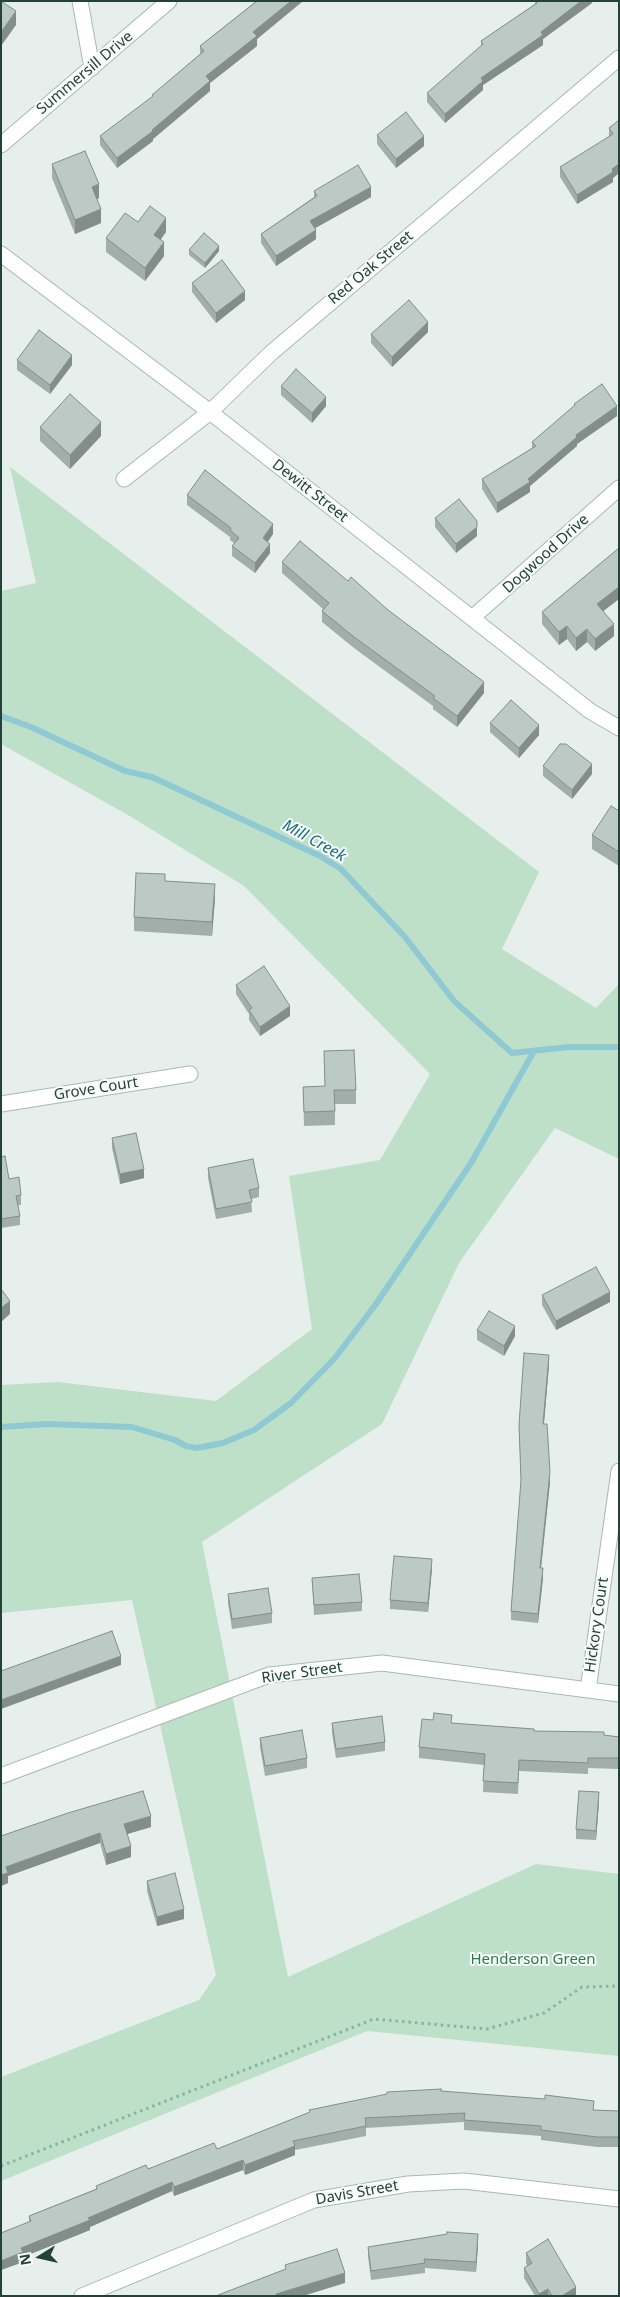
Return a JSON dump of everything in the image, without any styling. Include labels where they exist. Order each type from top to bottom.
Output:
[{"type":"street","points":[[80,1],[92,68]]},
{"type":"street","name":"Summersill Drive","points":[[1,145],[169,1]]},
{"type":"street","name":"Red Oak Street","points":[[124,479],[210,412],[271,353],[619,58]]},
{"type":"street","name":"Dewitt Street","points":[[1,254],[210,412],[590,711],[619,728]]},
{"type":"street","name":"Dogwood Drive","points":[[472,618],[619,488]]},
{"type":"street","name":"Grove Court","points":[[1,1104],[190,1074]]},
{"type":"street","name":"Hickory Court","points":[[588,1690],[619,1471]]},
{"type":"street","name":"River Street","points":[[1,1776],[269,1675],[382,1663],[619,1694]]},
{"type":"street","name":"Davis Street","points":[[82,2296],[314,2200],[408,2184],[464,2181],[619,2200]]},
{"type":"path","points":[[1,2166],[374,2019],[487,2029],[544,2013],[582,1987],[619,1986]]},
{"type":"green space","name":"Henderson Green","points":[[10,467],[539,872],[502,949],[596,1008],[619,984],[619,1159],[555,1128],[459,1263],[382,1424],[202,1542],[288,1977],[536,1864],[619,1874],[619,2056],[367,2031],[1,2181],[1,2077],[199,2000],[216,1975],[132,1600],[1,1613],[1,1385],[58,1382],[216,1401],[312,1329],[289,1176],[380,1160],[430,1074],[244,886],[128,815],[1,744],[1,591],[36,583]]},
{"type":"building","points":[[1,1],[16,11],[1,32]]},
{"type":"building","points":[[257,1],[291,1],[253,32],[257,36],[206,76],[210,81],[153,131],[117,158],[100,136],[153,96],[204,51],[200,46]]},
{"type":"building","points":[[536,1],[581,1],[541,32],[543,35],[481,78],[483,81],[445,114],[427,93],[483,44],[481,41],[537,3]]},
{"type":"building","points":[[406,112],[424,136],[396,159],[377,135]]},
{"type":"building","points":[[619,120],[619,164],[612,169],[613,172],[577,195],[560,167],[613,134],[609,128]]},
{"type":"building","points":[[85,151],[99,184],[92,187],[101,209],[75,220],[52,164]]},
{"type":"building","points":[[358,165],[371,187],[310,221],[316,230],[276,256],[261,234],[317,196],[314,191]]},
{"type":"building","points":[[150,206],[166,218],[154,235],[164,242],[145,268],[106,238],[125,213],[138,222]]},
{"type":"building","points":[[204,233],[219,246],[205,263],[189,250]]},
{"type":"building","points":[[222,260],[245,291],[216,313],[192,283]]},
{"type":"building","points":[[409,300],[428,322],[392,357],[371,334]]},
{"type":"building","points":[[39,330],[72,355],[50,385],[17,360]]},
{"type":"building","points":[[296,369],[326,397],[312,413],[281,386]]},
{"type":"building","points":[[602,384],[617,406],[576,435],[577,437],[528,479],[530,482],[497,503],[482,479],[536,446],[532,442],[574,404]]},
{"type":"building","points":[[70,394],[101,422],[70,455],[40,427]]},
{"type":"building","points":[[205,470],[273,524],[263,538],[270,544],[255,563],[232,546],[239,538],[230,530],[231,528],[187,495]]},
{"type":"building","points":[[459,499],[477,521],[477,527],[456,544],[435,518]]},
{"type":"building","points":[[300,541],[348,581],[351,577],[388,610],[484,682],[457,716],[433,698],[435,696],[354,637],[322,611],[329,603],[282,562]]},
{"type":"building","points":[[619,548],[619,587],[597,604],[614,624],[595,639],[587,629],[576,638],[567,626],[559,632],[542,612]]},
{"type":"building","points":[[511,700],[539,725],[519,748],[490,723]]},
{"type":"building","points":[[560,744],[566,744],[592,764],[572,790],[543,766]]},
{"type":"building","points":[[611,806],[619,811],[619,852],[592,835]]},
{"type":"building","points":[[136,873],[165,874],[165,881],[215,884],[212,922],[134,917]]},
{"type":"building","points":[[264,966],[290,1006],[260,1027],[249,1010],[252,1008],[236,985]]},
{"type":"building","points":[[354,1050],[356,1090],[334,1090],[335,1111],[304,1112],[303,1087],[325,1086],[324,1051]]},
{"type":"building","points":[[136,1133],[144,1169],[120,1174],[112,1138]]},
{"type":"building","points":[[5,1156],[9,1179],[19,1177],[21,1195],[16,1196],[20,1216],[1,1219],[1,1157]]},
{"type":"building","points":[[253,1159],[259,1188],[249,1190],[252,1202],[216,1209],[208,1168]]},
{"type":"building","points":[[596,1267],[610,1292],[556,1321],[542,1295]]},
{"type":"building","points":[[1,1289],[10,1301],[1,1308]]},
{"type":"building","points":[[489,1311],[515,1326],[504,1346],[477,1330]]},
{"type":"building","points":[[524,1353],[549,1355],[543,1424],[547,1424],[550,1472],[540,1568],[543,1568],[538,1614],[511,1611],[521,1480],[519,1425]]},
{"type":"building","points":[[394,1556],[432,1559],[428,1603],[390,1600]]},
{"type":"building","points":[[359,1574],[362,1602],[314,1605],[312,1578]]},
{"type":"building","points":[[268,1588],[272,1613],[232,1619],[228,1594]]},
{"type":"building","points":[[112,1631],[121,1656],[1,1700],[1,1671]]},
{"type":"building","points":[[434,1713],[452,1715],[451,1723],[534,1729],[534,1731],[604,1732],[604,1735],[619,1737],[619,1758],[588,1758],[588,1763],[519,1760],[518,1783],[483,1781],[485,1754],[419,1747],[422,1719],[433,1720]]},
{"type":"building","points":[[382,1716],[385,1742],[336,1749],[332,1723]]},
{"type":"building","points":[[302,1730],[307,1758],[265,1766],[260,1738]]},
{"type":"building","points":[[143,1791],[151,1816],[124,1824],[131,1846],[106,1854],[100,1833],[6,1867],[8,1873],[1,1875],[1,1836],[68,1813]]},
{"type":"building","points":[[579,1791],[599,1792],[596,1831],[576,1829]]},
{"type":"building","points":[[175,1873],[184,1909],[157,1917],[147,1881]]},
{"type":"building","points":[[441,2089],[441,2091],[545,2099],[545,2095],[594,2101],[593,2110],[619,2111],[619,2137],[597,2137],[541,2130],[541,2126],[464,2120],[465,2113],[365,2118],[366,2126],[293,2141],[295,2146],[245,2165],[243,2160],[174,2187],[172,2182],[88,2218],[90,2220],[21,2248],[23,2252],[1,2261],[1,2233],[31,2221],[29,2216],[97,2189],[96,2186],[146,2165],[148,2169],[214,2143],[217,2149],[310,2112],[309,2110],[387,2094],[387,2092]]},
{"type":"building","points":[[447,2232],[478,2234],[476,2262],[424,2259],[425,2263],[371,2271],[368,2247],[447,2234]]},
{"type":"building","points":[[548,2239],[576,2287],[562,2296],[552,2296],[548,2289],[539,2294],[524,2268],[532,2263],[526,2253]]},
{"type":"building","points":[[337,2249],[345,2273],[276,2294],[276,2296],[218,2295],[286,2269],[285,2265]]},
{"type":"waterway","name":"Mill Creek","points":[[1,716],[31,727],[125,771],[152,777],[320,856],[341,869],[405,937],[454,1001],[512,1053],[569,1047],[619,1047]]},
{"type":"waterway","points":[[1,1427],[47,1424],[132,1427],[197,1448],[223,1443],[254,1430],[291,1403],[335,1358],[376,1304],[471,1163],[534,1051]]}]
